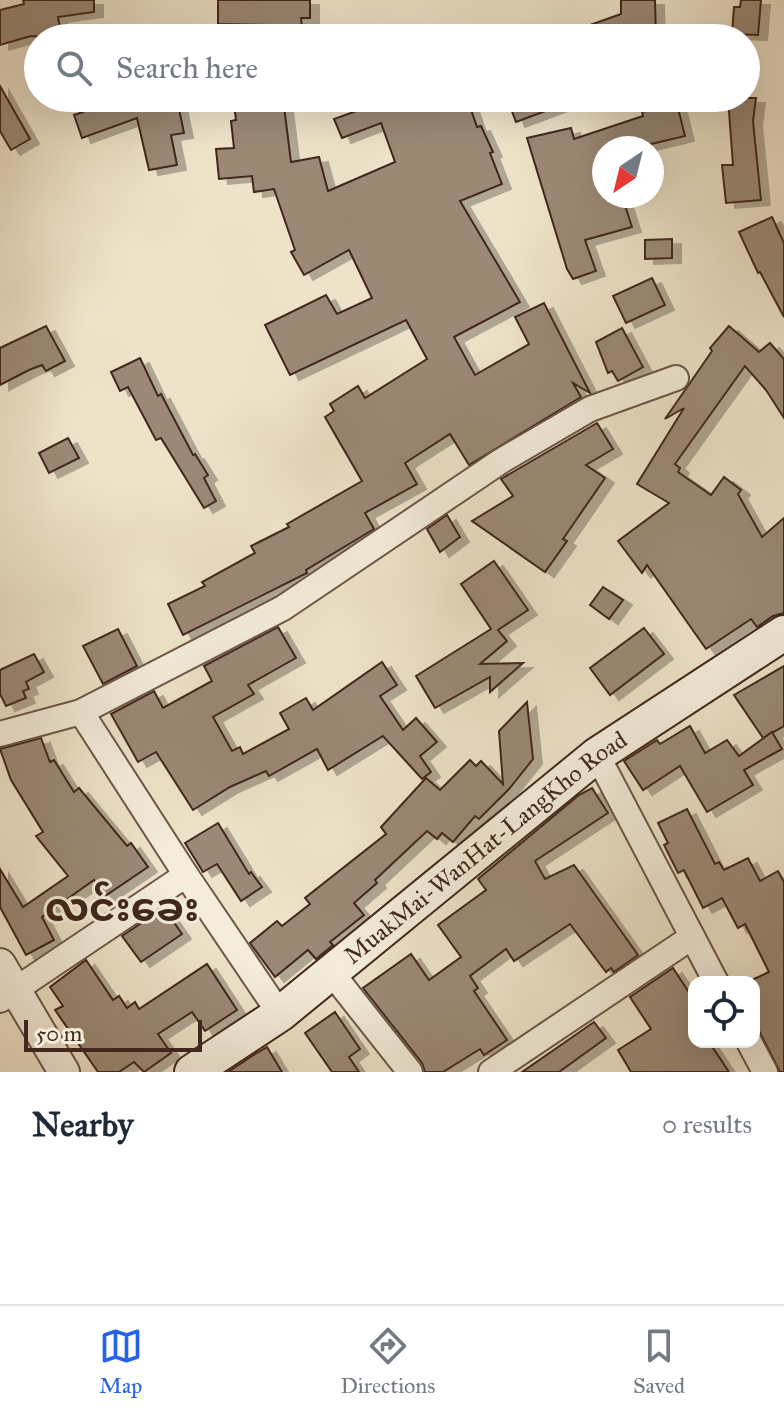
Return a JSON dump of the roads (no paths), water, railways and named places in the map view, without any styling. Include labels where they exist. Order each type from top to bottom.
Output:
[{"type":"main road","name":"MuakMai-WanHat-LangKho Road","points":[[192,1072],[280,1014],[597,755],[784,633]]},
{"type":"street","points":[[0,734],[81,712],[283,608],[501,461],[590,409],[676,378]]},
{"type":"street","points":[[81,712],[280,1014]]},
{"type":"street","points":[[597,755],[713,976]]},
{"type":"street","points":[[64,1072],[5,984],[186,875]]},
{"type":"street","points":[[491,1072],[692,937]]},
{"type":"street","points":[[331,972],[410,1072]]},
{"type":"street","points":[[752,1048],[765,1072]]},
{"type":"district","name":"လင်းခေး","points":[[122,907]]}]
